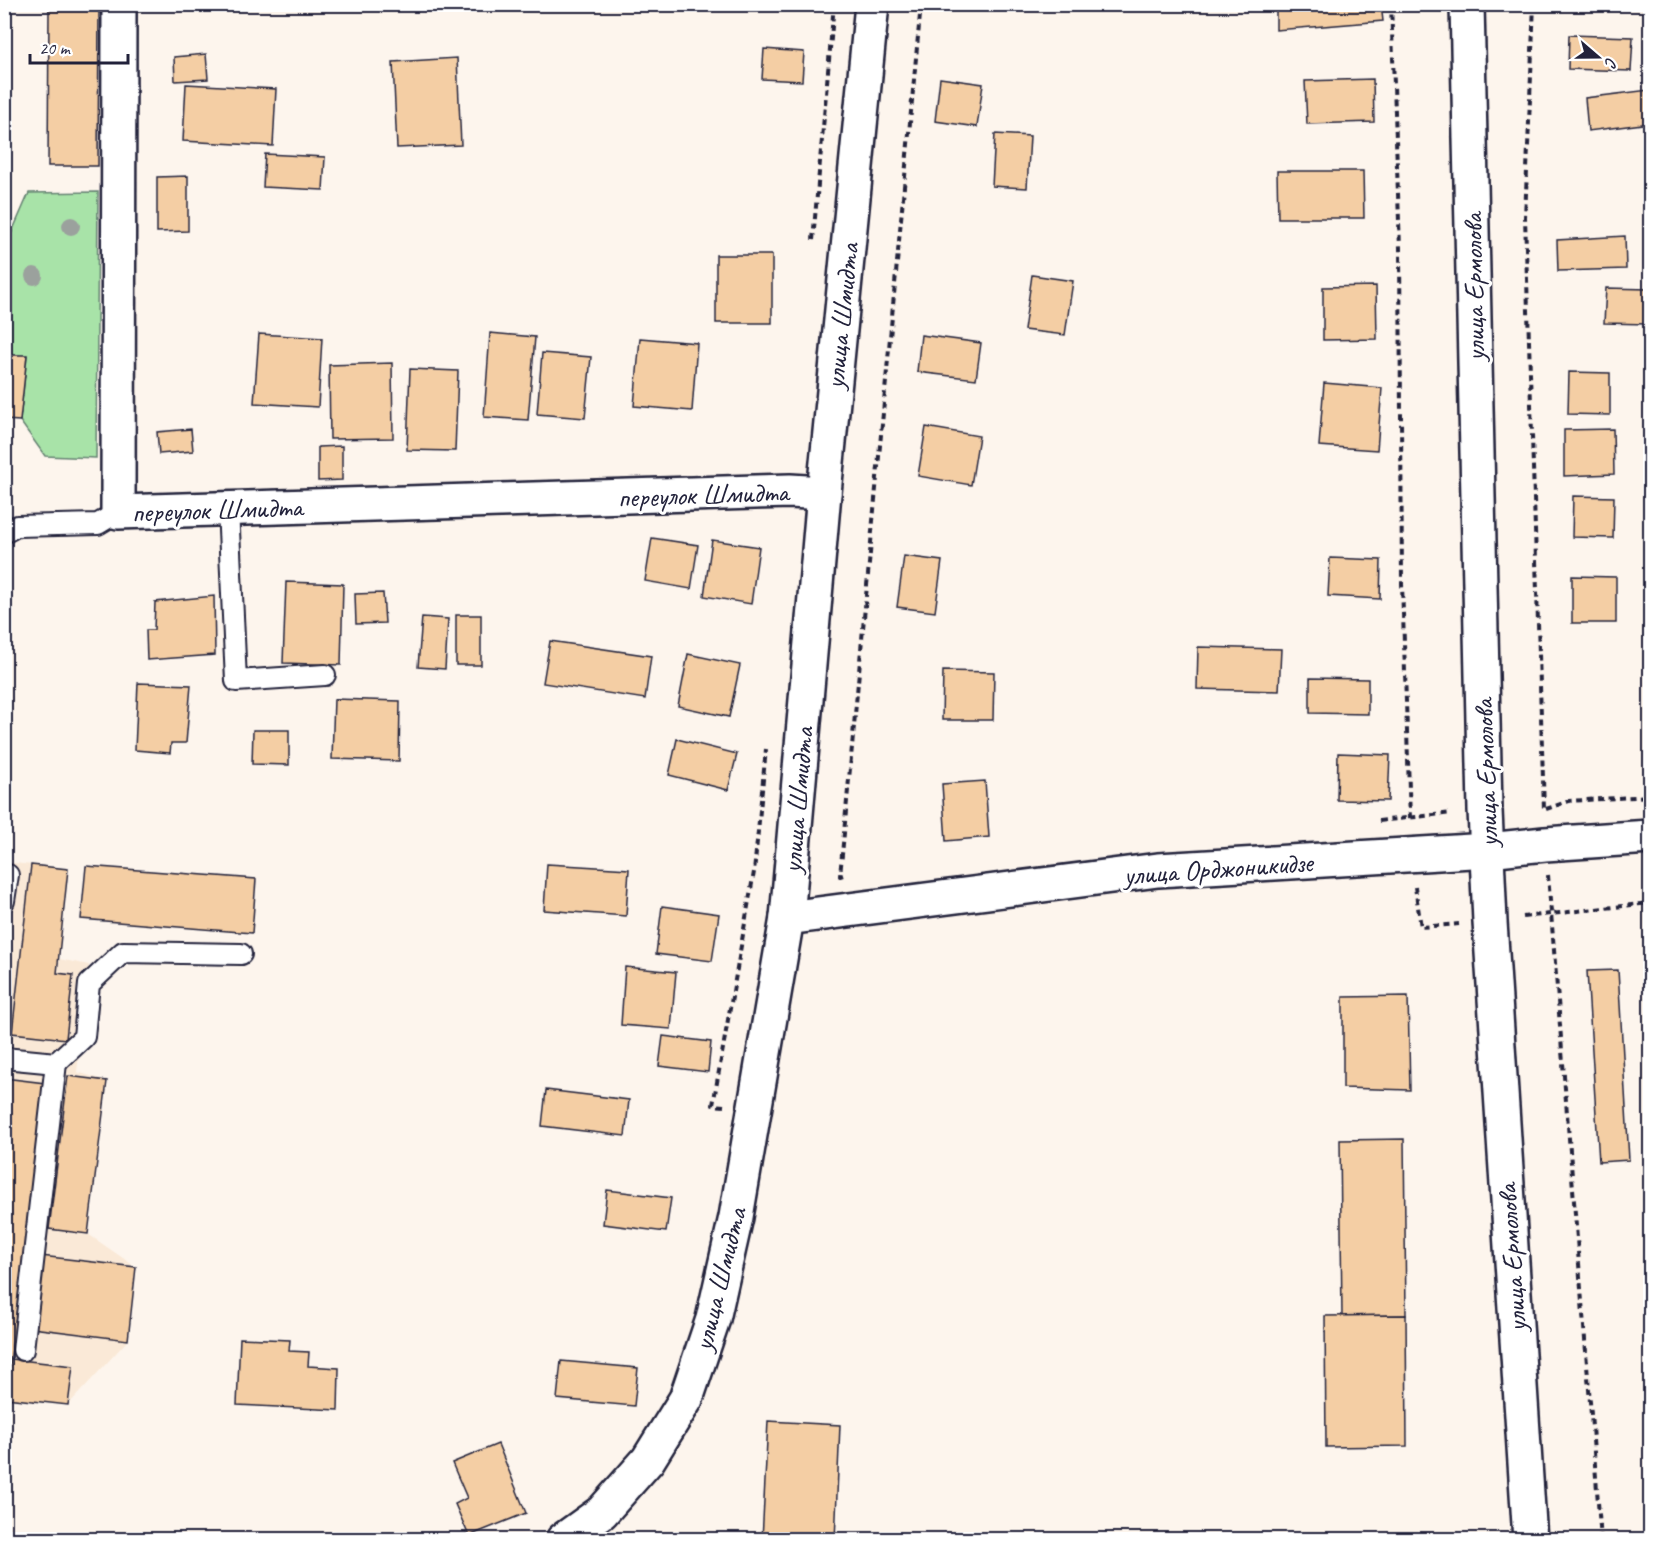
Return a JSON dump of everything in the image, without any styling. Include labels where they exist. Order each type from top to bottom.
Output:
[{"type":"street","name":"переулок Шмидта","points":[[119,4],[118,512],[790,490],[824,493]]},
{"type":"street","name":"улица Шмидта","points":[[563,1539],[602,1512],[648,1460],[686,1399],[713,1319],[736,1217],[787,918],[824,493],[872,4]]},
{"type":"street","name":"улица Ермолова","points":[[1467,4],[1485,810],[1490,922],[1530,1539]]},
{"type":"street","name":"улица Орджоникидзе","points":[[787,918],[1158,870],[1488,850],[1650,837]]},
{"type":"lane","points":[[228,508],[236,681],[325,675]]},
{"type":"lane","points":[[4,533],[17,526],[98,524],[118,512]]},
{"type":"lane","points":[[4,901],[8,875]]},
{"type":"lane","points":[[22,1350],[56,1064],[84,1037],[89,984],[123,952],[241,954]]},
{"type":"lane","points":[[4,1058],[56,1064]]},
{"type":"path","points":[[813,242],[834,4]]},
{"type":"path","points":[[852,874],[840,876],[921,4]]},
{"type":"path","points":[[1374,821],[1410,818],[1402,584],[1400,248],[1390,4]]},
{"type":"path","points":[[1534,4],[1525,217],[1545,844],[1601,1539]]},
{"type":"path","points":[[755,1107],[713,1105],[754,872],[766,741]]},
{"type":"path","points":[[1544,810],[1569,801],[1650,796]]},
{"type":"path","points":[[1421,927],[1490,922],[1650,903]]},
{"type":"shaded area","points":[[5,862],[68,869],[59,959],[89,965],[77,1072],[107,1081],[88,1234],[136,1267],[128,1340],[68,1405],[7,1398],[5,1412]]},
{"type":"green space","points":[[98,192],[96,458],[45,456],[20,421],[27,356],[5,355],[5,248],[29,193]]},
{"type":"building","points":[[49,4],[99,4],[99,9],[49,9]]},
{"type":"building","points":[[188,4],[259,4],[258,7]]},
{"type":"building","points":[[1276,4],[1381,4],[1383,21],[1276,30]]},
{"type":"building","points":[[49,9],[99,9],[98,166],[48,166]]},
{"type":"building","points":[[1569,35],[1633,37],[1631,71],[1568,69]]},
{"type":"building","points":[[764,49],[804,52],[802,81],[762,79]]},
{"type":"building","points":[[206,54],[208,79],[175,81],[174,57]]},
{"type":"building","points":[[457,58],[461,145],[397,148],[393,62]]},
{"type":"building","points":[[940,78],[983,84],[977,127],[935,121]]},
{"type":"building","points":[[1373,79],[1374,122],[1307,124],[1305,81]]},
{"type":"building","points":[[186,84],[276,89],[273,146],[183,141]]},
{"type":"building","points":[[1649,90],[1650,123],[1588,131],[1585,98]]},
{"type":"building","points":[[995,134],[1030,136],[1027,188],[992,186]]},
{"type":"building","points":[[265,154],[325,157],[323,190],[263,187]]},
{"type":"building","points":[[1277,171],[1363,171],[1364,218],[1278,218]]},
{"type":"building","points":[[188,176],[188,231],[157,232],[157,177]]},
{"type":"building","points":[[1646,192],[1650,192],[1650,227],[1648,227]]},
{"type":"building","points":[[1625,236],[1626,269],[1558,271],[1557,240]]},
{"type":"building","points":[[716,255],[772,255],[772,323],[716,323]]},
{"type":"building","points":[[1032,275],[1073,281],[1065,335],[1024,330]]},
{"type":"building","points":[[1376,286],[1377,339],[1323,340],[1323,287]]},
{"type":"building","points":[[1606,288],[1648,289],[1648,324],[1604,323]]},
{"type":"building","points":[[490,333],[535,337],[528,420],[484,417]]},
{"type":"building","points":[[259,334],[322,338],[318,407],[254,403]]},
{"type":"building","points":[[921,335],[981,343],[976,379],[917,372]]},
{"type":"building","points":[[640,338],[697,343],[692,411],[634,406]]},
{"type":"building","points":[[542,353],[591,357],[585,418],[537,414]]},
{"type":"building","points":[[4,355],[27,355],[20,421],[4,420]]},
{"type":"building","points":[[392,363],[393,438],[330,439],[329,365]]},
{"type":"building","points":[[410,369],[458,371],[455,451],[407,450]]},
{"type":"building","points":[[1569,372],[1610,373],[1610,415],[1568,414]]},
{"type":"building","points":[[1324,383],[1382,388],[1377,450],[1319,446]]},
{"type":"building","points":[[926,427],[979,436],[971,485],[918,476]]},
{"type":"building","points":[[191,429],[193,451],[159,454],[157,432]]},
{"type":"building","points":[[1613,429],[1614,474],[1564,476],[1564,430]]},
{"type":"building","points":[[342,446],[342,480],[318,481],[318,447]]},
{"type":"building","points":[[1573,496],[1614,497],[1613,538],[1572,537]]},
{"type":"building","points":[[652,538],[698,545],[691,589],[645,581]]},
{"type":"building","points":[[712,540],[759,547],[751,604],[704,596]]},
{"type":"building","points":[[904,556],[942,561],[935,612],[897,607]]},
{"type":"building","points":[[1330,558],[1381,560],[1380,599],[1328,596]]},
{"type":"building","points":[[1572,576],[1616,577],[1616,623],[1572,623]]},
{"type":"building","points":[[286,582],[343,584],[341,665],[283,663]]},
{"type":"building","points":[[383,593],[385,623],[356,624],[355,594]]},
{"type":"building","points":[[214,596],[215,655],[147,660],[146,630],[154,630],[155,602]]},
{"type":"building","points":[[456,615],[481,615],[481,665],[456,665]]},
{"type":"building","points":[[422,617],[448,619],[445,669],[418,667]]},
{"type":"building","points":[[550,641],[651,656],[645,699],[543,683]]},
{"type":"building","points":[[1198,647],[1281,649],[1279,691],[1197,689]]},
{"type":"building","points":[[688,654],[740,665],[729,717],[678,706]]},
{"type":"building","points":[[943,671],[994,672],[993,720],[942,720]]},
{"type":"building","points":[[1310,678],[1368,679],[1368,714],[1310,713]]},
{"type":"building","points":[[138,683],[191,685],[186,743],[171,743],[170,753],[135,750]]},
{"type":"building","points":[[334,699],[400,701],[399,761],[332,759]]},
{"type":"building","points":[[253,730],[289,730],[289,765],[252,764]]},
{"type":"building","points":[[677,739],[737,754],[728,790],[669,775]]},
{"type":"building","points":[[1338,753],[1390,755],[1388,801],[1337,800]]},
{"type":"building","points":[[985,781],[989,837],[946,841],[942,784]]},
{"type":"building","points":[[547,864],[629,869],[626,916],[544,910]]},
{"type":"building","points":[[31,865],[68,869],[57,973],[73,975],[66,1039],[12,1033]]},
{"type":"building","points":[[86,866],[256,879],[252,933],[81,919]]},
{"type":"building","points":[[662,906],[719,914],[712,961],[656,954]]},
{"type":"building","points":[[625,967],[676,972],[671,1029],[621,1025]]},
{"type":"building","points":[[1618,970],[1629,1160],[1599,1162],[1587,971]]},
{"type":"building","points":[[1408,996],[1410,1090],[1343,1088],[1343,997]]},
{"type":"building","points":[[663,1036],[711,1042],[708,1072],[659,1066]]},
{"type":"building","points":[[68,1076],[107,1081],[88,1234],[49,1229]]},
{"type":"building","points":[[4,1078],[45,1083],[4,1412]]},
{"type":"building","points":[[546,1090],[629,1100],[625,1136],[542,1126]]},
{"type":"building","points":[[1404,1139],[1406,1315],[1342,1316],[1340,1140]]},
{"type":"building","points":[[607,1190],[671,1198],[666,1232],[603,1224]]},
{"type":"building","points":[[41,1256],[136,1267],[128,1340],[32,1328]]},
{"type":"building","points":[[1406,1315],[1407,1446],[1326,1447],[1325,1316]]},
{"type":"building","points":[[240,1338],[290,1340],[289,1351],[309,1352],[308,1366],[339,1368],[338,1410],[237,1405]]},
{"type":"building","points":[[11,1359],[73,1366],[68,1405],[6,1398]]},
{"type":"building","points":[[561,1361],[638,1368],[634,1406],[557,1399]]},
{"type":"building","points":[[768,1421],[840,1425],[835,1540],[762,1540]]},
{"type":"building","points":[[498,1444],[526,1513],[469,1536],[455,1504],[467,1498],[452,1463]]}]
